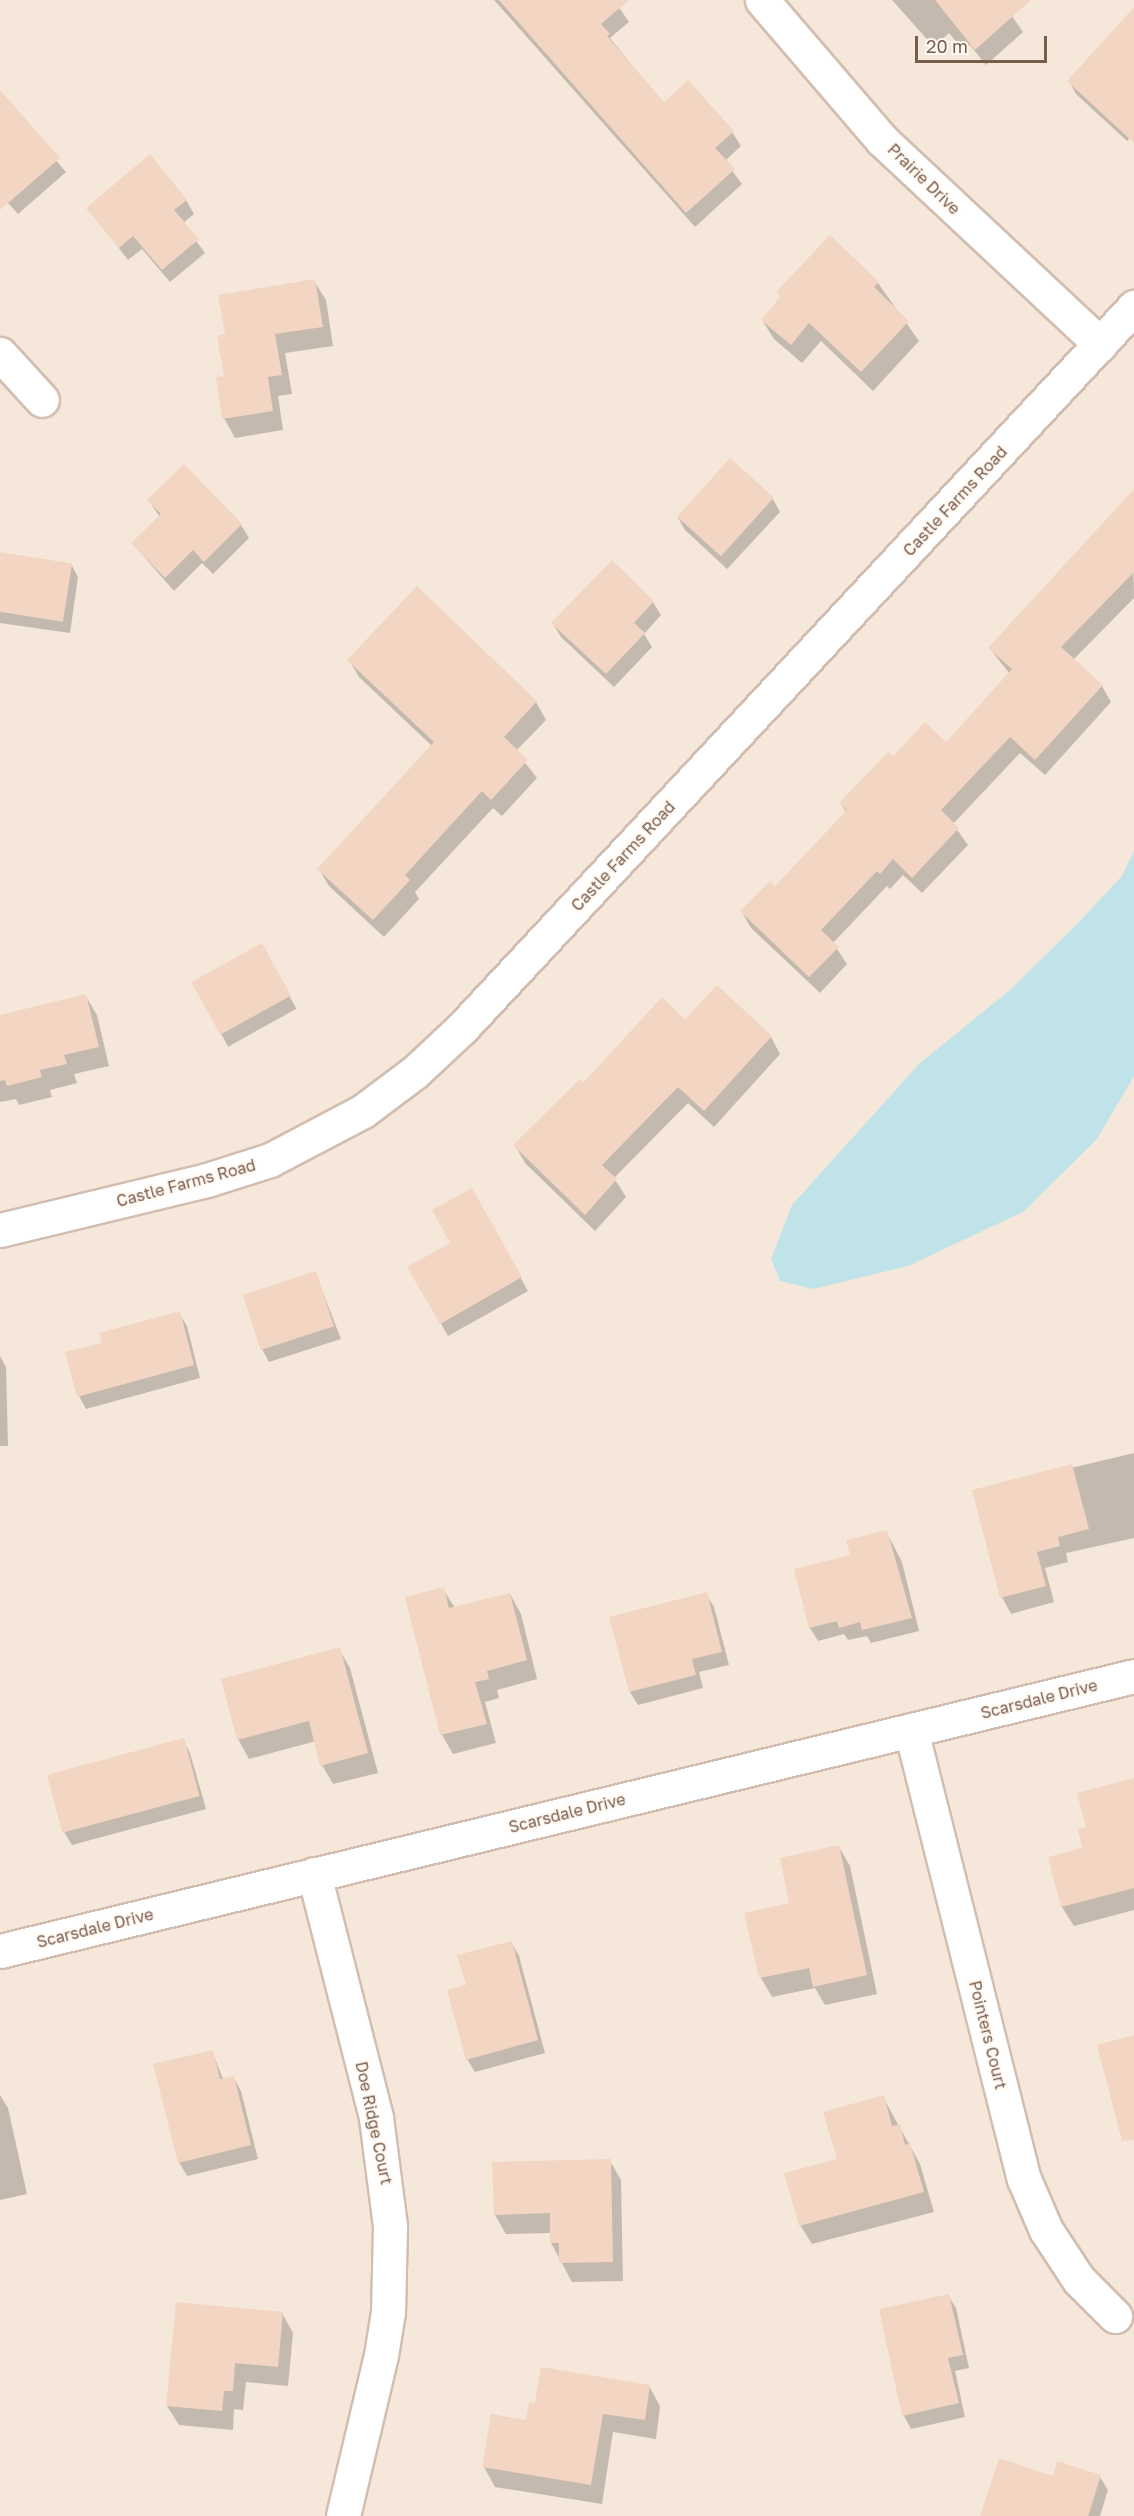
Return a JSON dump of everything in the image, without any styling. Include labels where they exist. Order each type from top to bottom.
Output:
[{"type":"street","name":"Prairie Drive","points":[[762,0],[895,153],[1100,344]]},
{"type":"street","name":"Castle Farms Road","points":[[0,1230],[207,1180],[270,1160],[363,1111],[415,1072],[462,1028],[1134,307]]},
{"type":"street","points":[[0,354],[42,400]]},
{"type":"street","name":"Scarsdale Drive","points":[[0,1951],[1134,1676]]},
{"type":"street","name":"Pointers Court","points":[[911,1730],[1024,2179],[1046,2230],[1079,2280],[1114,2316]]},
{"type":"street","name":"Doe Ridge Court","points":[[314,1874],[376,2118],[390,2226],[388,2312],[381,2355],[343,2516]]},
{"type":"shaded area","points":[[0,0],[1134,0],[1134,2516],[0,2516]]},
{"type":"water","points":[[1134,851],[1134,1076],[1097,1139],[1023,1212],[908,1266],[813,1289],[780,1281],[771,1259],[792,1205],[920,1063],[1010,990],[1080,921],[1122,876]]},
{"type":"building","points":[[499,0],[629,0],[601,24],[610,34],[607,36],[664,102],[688,80],[734,131],[715,148],[735,169],[686,213]]},
{"type":"building","points":[[935,0],[1031,0],[975,50]]},
{"type":"building","points":[[1134,7],[1134,143],[1067,81]]},
{"type":"building","points":[[0,90],[60,158],[0,210]]},
{"type":"building","points":[[150,154],[187,200],[174,210],[199,239],[162,270],[133,236],[119,248],[86,208]]},
{"type":"building","points":[[830,235],[879,282],[874,287],[909,321],[861,372],[809,323],[791,345],[761,320],[781,296],[776,292]]},
{"type":"building","points":[[315,279],[323,327],[275,334],[282,375],[268,377],[273,411],[222,419],[216,377],[224,376],[217,336],[225,334],[218,295]]},
{"type":"building","points":[[730,458],[774,497],[721,556],[677,517]]},
{"type":"building","points":[[184,464],[242,524],[204,562],[193,550],[165,578],[131,543],[161,514],[147,500]]},
{"type":"building","points":[[1134,489],[1134,572],[1061,647],[1103,685],[1035,760],[1010,737],[941,810],[959,828],[912,878],[893,859],[880,874],[877,871],[821,930],[839,947],[809,977],[740,911],[770,881],[775,886],[847,810],[839,803],[888,752],[893,756],[925,722],[946,742],[1012,669],[988,648]]},
{"type":"building","points":[[0,552],[72,563],[63,622],[0,612]]},
{"type":"building","points":[[612,560],[654,601],[634,623],[645,633],[606,674],[551,623]]},
{"type":"building","points":[[417,586],[537,701],[504,737],[528,760],[491,800],[482,791],[405,875],[410,880],[373,920],[317,869],[434,742],[347,660]]},
{"type":"building","points":[[262,943],[291,995],[220,1035],[191,982]]},
{"type":"building","points":[[717,985],[772,1036],[704,1111],[678,1087],[602,1165],[617,1179],[585,1215],[513,1145],[580,1079],[583,1083],[662,997],[685,1019]]},
{"type":"building","points":[[86,994],[99,1047],[64,1055],[67,1064],[40,1070],[42,1077],[7,1086],[5,1080],[0,1081],[0,1015]]},
{"type":"building","points":[[472,1188],[522,1277],[440,1324],[407,1267],[450,1243],[432,1210]]},
{"type":"building","points":[[316,1271],[334,1326],[261,1350],[243,1295]]},
{"type":"building","points":[[180,1311],[194,1365],[77,1397],[65,1352],[102,1343],[99,1333]]},
{"type":"building","points":[[1072,1464],[1089,1529],[1058,1537],[1060,1546],[1037,1552],[1046,1586],[1000,1598],[972,1490]]},
{"type":"building","points":[[887,1530],[912,1618],[862,1630],[860,1622],[839,1628],[837,1621],[809,1628],[794,1569],[850,1555],[846,1540]]},
{"type":"building","points":[[444,1587],[449,1608],[510,1593],[527,1660],[487,1671],[489,1679],[475,1682],[487,1724],[440,1735],[405,1597]]},
{"type":"building","points":[[707,1592],[722,1652],[692,1659],[696,1675],[629,1692],[609,1617]]},
{"type":"building","points":[[340,1647],[368,1753],[320,1766],[309,1721],[237,1740],[221,1679]]},
{"type":"building","points":[[184,1738],[200,1796],[62,1833],[47,1775]]},
{"type":"building","points":[[1134,1778],[1134,1888],[1061,1907],[1048,1857],[1082,1848],[1078,1829],[1086,1827],[1077,1793]]},
{"type":"building","points":[[839,1845],[867,1975],[813,1987],[809,1968],[759,1978],[744,1913],[789,1903],[780,1858]]},
{"type":"building","points":[[512,1941],[538,2040],[466,2060],[447,1990],[466,1985],[457,1955]]},
{"type":"building","points":[[1134,2035],[1134,2140],[1122,2141],[1097,2045]]},
{"type":"building","points":[[213,2050],[220,2079],[234,2076],[251,2145],[178,2163],[153,2064]]},
{"type":"building","points":[[884,2095],[892,2126],[900,2124],[905,2145],[910,2143],[924,2192],[799,2226],[784,2173],[837,2159],[823,2112]]},
{"type":"building","points":[[611,2159],[613,2262],[559,2263],[559,2243],[550,2243],[550,2213],[494,2215],[492,2162]]},
{"type":"building","points":[[949,2294],[963,2355],[948,2358],[959,2403],[902,2416],[879,2309]]},
{"type":"building","points":[[176,2302],[283,2312],[278,2367],[235,2363],[233,2391],[224,2391],[222,2411],[166,2406]]},
{"type":"building","points":[[541,2367],[650,2385],[645,2420],[603,2414],[591,2485],[482,2467],[491,2414],[526,2420],[529,2402],[535,2403]]},
{"type":"building","points":[[999,2458],[1053,2476],[1057,2461],[1101,2475],[1088,2516],[980,2516]]}]
